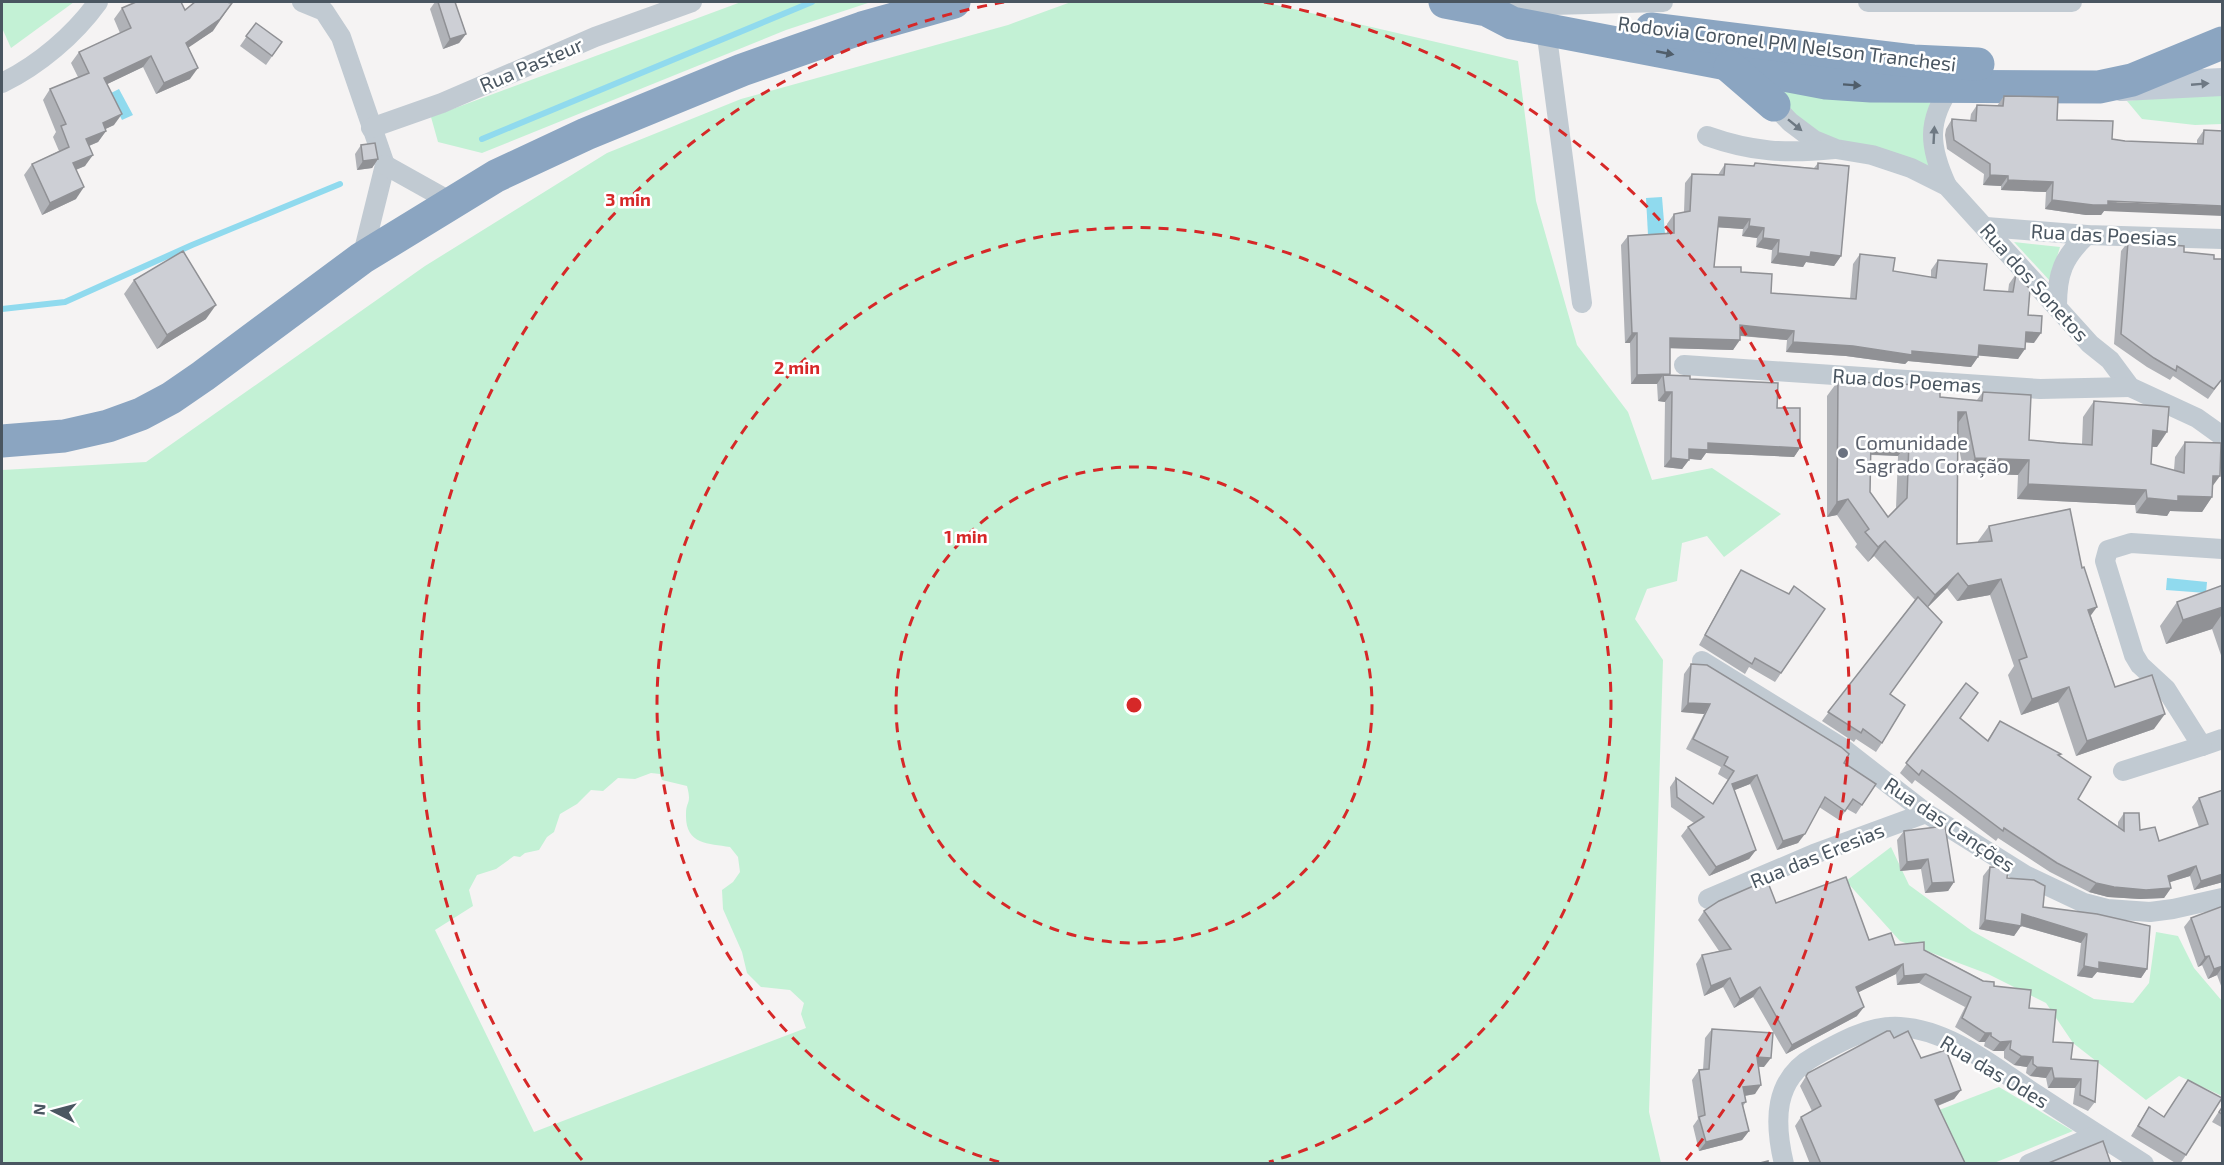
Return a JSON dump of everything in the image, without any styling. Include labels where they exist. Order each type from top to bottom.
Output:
[{"type":"highway","points":[[2,441],[64,436],[108,426],[141,414],[171,398],[203,376],[363,258],[496,176],[586,134],[742,70],[862,28],[954,2]]},
{"type":"highway","name":"Rodovia Coronel PM Nelson Tranchesi","points":[[1445,2],[1696,36],[1913,61],[2045,67],[2113,64],[2159,51],[2189,39],[2223,20]]},
{"type":"highway","name":"Rodovia Coronel PM Nelson Tranchesi","points":[[1499,8],[1512,23],[1729,66],[1774,90],[1952,85],[2099,87],[2132,80],[2223,44]]},
{"type":"highway","points":[[1774,90],[1788,65],[1796,63],[1913,61]]},
{"type":"main road","points":[[2099,87],[2223,82]]},
{"type":"street","points":[[2,83],[40,59],[65,39],[87,18],[98,2]]},
{"type":"street","points":[[302,2],[324,11],[341,37],[385,165],[363,258]]},
{"type":"street","name":"Rua Pasteur","points":[[371,128],[442,103],[596,37],[692,2]]},
{"type":"street","points":[[1499,8],[1663,2]]},
{"type":"street","points":[[1868,2],[2072,2]]},
{"type":"street","points":[[1546,30],[1582,303]]},
{"type":"street","points":[[1947,186],[1936,162],[1932,135],[1938,104],[1952,85]]},
{"type":"street","name":"Rua dos Sonetos","points":[[1774,90],[1790,122],[1814,140],[1836,149],[1872,155],[1911,168],[1947,186],[2091,344],[2110,360],[2130,387],[2197,418],[2223,436]]},
{"type":"street","name":"Rua dos Sonetos","points":[[1707,136],[1733,146],[1773,153],[1836,149]]},
{"type":"street","points":[[385,165],[453,203]]},
{"type":"street","name":"Rua das Poesias","points":[[1986,227],[2087,235],[2223,239]]},
{"type":"street","points":[[2057,306],[2057,287],[2062,268],[2070,250],[2087,235]]},
{"type":"street","name":"Rua dos Poemas","points":[[1684,365],[2040,389],[2130,387]]},
{"type":"street","points":[[2202,746],[2166,688],[2140,665],[2134,655],[2105,561],[2108,550],[2131,543],[2223,549]]},
{"type":"street","name":"Rua das Canções","points":[[1702,661],[1841,747],[1926,813],[2025,875],[2084,903],[2107,909],[2150,912],[2223,898]]},
{"type":"street","points":[[2123,771],[2223,739]]},
{"type":"street","name":"Rua das Eresias","points":[[1708,898],[1814,854],[1926,813]]},
{"type":"street","name":"Rua das Odes","points":[[1784,1164],[1778,1140],[1778,1114],[1781,1094],[1798,1065],[1832,1046],[1877,1028],[1922,1029],[1965,1048],[2144,1164]]},
{"type":"street","points":[[2029,1164],[2097,1134]]},
{"type":"green space","points":[[2,2],[74,2],[11,48],[2,28]]},
{"type":"green space","points":[[741,2],[871,2],[786,30],[482,153],[438,142],[431,117]]},
{"type":"green space","points":[[1071,2],[1263,2],[1518,61],[1536,201],[1577,345],[1628,412],[1652,480],[1712,468],[1781,514],[1724,557],[1707,536],[1682,543],[1677,581],[1647,589],[1635,619],[1663,660],[1649,1112],[1661,1163],[2,1163],[2,470],[146,462],[425,266],[607,153],[741,99],[1008,25]],"holes":[[[651,773],[660,774],[662,780],[687,786],[689,800],[686,810],[689,832],[699,841],[730,847],[738,857],[740,872],[733,882],[722,890],[723,909],[742,952],[747,973],[761,987],[790,990],[804,1003],[801,1014],[806,1028],[534,1132],[435,930],[473,906],[469,890],[477,875],[496,869],[514,856],[520,857],[525,853],[539,850],[547,837],[554,832],[560,814],[577,804],[591,790],[603,791],[618,778],[635,779]]]},
{"type":"green space","points":[[1773,75],[1938,104],[1947,186],[1790,122]]},
{"type":"green space","points":[[2222,91],[2222,124],[2195,125],[2142,119],[2127,101]]},
{"type":"green space","points":[[2014,242],[2060,247],[2050,281]]},
{"type":"green space","points":[[1891,847],[1909,885],[1972,931],[2094,999],[2133,1003],[2149,983],[2156,932],[2178,936],[2194,968],[2222,1001],[2222,1096],[2179,1076],[2146,1100],[2073,1043],[2046,1003],[1988,974],[1900,941],[1846,881]]},
{"type":"green space","points":[[1999,1087],[2073,1131],[1994,1163],[1957,1163],[1934,1112]]},
{"type":"water","points":[[119,89],[133,115],[122,120],[109,94]]},
{"type":"water","points":[[1662,197],[1665,234],[1648,235],[1646,198]]},
{"type":"water","points":[[2167,578],[2207,582],[2206,593],[2166,590]]},
{"type":"building","points":[[136,2],[181,2],[185,10],[195,2],[232,3],[220,19],[186,43],[198,68],[164,83],[151,56],[104,78],[122,114],[103,123],[106,131],[86,139],[93,155],[73,163],[84,187],[50,203],[32,164],[69,147],[61,126],[66,124],[50,89],[89,73],[79,52],[131,28],[122,8]]},
{"type":"building","points":[[438,2],[455,2],[466,34],[450,39]]},
{"type":"building","points":[[256,23],[282,42],[272,56],[246,36]]},
{"type":"building","points":[[2004,96],[2058,97],[2057,120],[2113,121],[2112,139],[2203,144],[2204,130],[2223,131],[2223,206],[2108,201],[2108,205],[2093,205],[2052,200],[2053,182],[2008,180],[2008,176],[1990,175],[1990,164],[1954,140],[1952,119],[1976,121],[1977,105],[2003,106]]},
{"type":"building","points":[[375,143],[378,159],[363,161],[361,145]]},
{"type":"building","points":[[1755,163],[1818,169],[1818,163],[1849,166],[1841,256],[1811,252],[1810,257],[1778,253],[1779,240],[1763,238],[1764,228],[1749,226],[1750,219],[1719,217],[1714,267],[1741,267],[1741,272],[1772,274],[1771,293],[1856,299],[1860,254],[1895,258],[1893,271],[1936,278],[1938,260],[1987,264],[1984,290],[2013,292],[2016,274],[2030,289],[2028,315],[2042,316],[2041,333],[2026,332],[2025,349],[1979,345],[1978,357],[1912,351],[1912,355],[1853,346],[1793,342],[1794,331],[1740,325],[1740,340],[1670,338],[1670,374],[1637,375],[1637,333],[1632,333],[1628,236],[1674,233],[1674,214],[1690,211],[1692,174],[1724,175],[1725,164],[1754,166]]},
{"type":"building","points":[[2128,242],[2184,246],[2184,252],[2214,255],[2214,259],[2223,259],[2223,378],[2214,389],[2177,366],[2176,371],[2154,358],[2121,334]]},
{"type":"building","points":[[183,251],[216,305],[167,335],[134,280]]},
{"type":"building","points":[[1663,375],[1690,376],[1690,379],[1778,383],[1777,408],[1800,408],[1800,448],[1708,443],[1708,450],[1689,449],[1689,460],[1671,458],[1672,392],[1665,392]]},
{"type":"building","points":[[1838,381],[1940,386],[1940,397],[1982,401],[1983,392],[2031,395],[2029,440],[2060,443],[2092,445],[2094,401],[2169,407],[2167,432],[2153,430],[2151,464],[2184,473],[2185,442],[2221,443],[2220,476],[2213,476],[2212,497],[2178,496],[2178,501],[2147,498],[2146,490],[2028,484],[2029,460],[1975,458],[1966,412],[1958,412],[1957,544],[1992,541],[1989,526],[2070,509],[2082,568],[2084,567],[2097,607],[2088,610],[2115,687],[2152,675],[2165,714],[2087,741],[2069,687],[2032,699],[2019,660],[2027,657],[2001,579],[1968,586],[1958,573],[1935,595],[1885,541],[1878,547],[1865,532],[1869,529],[1848,499],[1837,502]],"holes":[[[1871,439],[1909,441],[1907,498],[1888,517],[1870,492]]]},
{"type":"building","points":[[1741,570],[1789,594],[1794,586],[1825,609],[1781,673],[1755,658],[1752,664],[1705,635]]},
{"type":"building","points":[[2223,585],[2223,607],[2183,620],[2177,602]]},
{"type":"building","points":[[1918,597],[1942,622],[1890,694],[1905,705],[1882,743],[1863,729],[1861,733],[1828,712]]},
{"type":"building","points":[[1691,664],[1707,665],[1841,747],[1849,754],[1844,763],[1876,784],[1862,805],[1853,799],[1845,811],[1825,797],[1805,834],[1783,841],[1757,775],[1732,784],[1756,850],[1716,867],[1688,827],[1704,817],[1677,797],[1676,778],[1713,804],[1734,771],[1724,765],[1728,757],[1693,739],[1710,704],[1688,703]]},
{"type":"building","points":[[1966,683],[1978,693],[1960,718],[1988,741],[2000,721],[2061,754],[2058,755],[2091,777],[2078,799],[2124,831],[2124,813],[2139,813],[2140,830],[2155,827],[2159,841],[2208,824],[2199,798],[2223,790],[2223,874],[2201,881],[2196,866],[2168,876],[2171,888],[2146,890],[2096,883],[2057,863],[2004,828],[2003,831],[1922,770],[1919,775],[1906,763]]},
{"type":"building","points":[[1945,826],[1954,882],[1932,883],[1928,859],[1907,862],[1904,831]]},
{"type":"building","points":[[1990,867],[2008,868],[2007,878],[2034,880],[2045,886],[2043,907],[2097,914],[2150,926],[2147,969],[2099,962],[2099,969],[2084,966],[2087,934],[2022,914],[2021,926],[1985,920]]},
{"type":"building","points":[[1846,877],[1869,940],[1891,933],[1895,945],[1924,942],[1924,950],[1983,981],[1994,982],[1994,986],[2031,990],[2029,1008],[2056,1010],[2053,1042],[2073,1043],[2071,1059],[2098,1061],[2095,1102],[2080,1095],[2081,1079],[2054,1078],[2052,1068],[2037,1067],[2033,1064],[2033,1057],[2021,1056],[2010,1049],[2011,1041],[2000,1042],[1991,1036],[1991,1033],[1985,1033],[1962,1018],[1971,997],[1926,974],[1904,976],[1903,964],[1856,987],[1864,1007],[1792,1045],[1760,987],[1740,999],[1730,978],[1711,986],[1702,955],[1731,949],[1704,911],[1719,901],[1767,880],[1776,903]]},
{"type":"building","points":[[2223,906],[2223,966],[2214,969],[2209,956],[2205,957],[2191,918]]},
{"type":"building","points":[[1712,1029],[1773,1033],[1771,1058],[1757,1057],[1761,1085],[1743,1087],[1746,1102],[1742,1103],[1749,1131],[1706,1142],[1699,1117],[1705,1115],[1699,1070],[1709,1069]]},
{"type":"building","points":[[1890,1031],[1894,1038],[1908,1031],[1921,1058],[1946,1050],[1961,1090],[1935,1100],[1965,1163],[1821,1164],[1801,1117],[1821,1106],[1806,1076]]},
{"type":"building","points":[[2188,1080],[2222,1098],[2186,1155],[2138,1126],[2149,1107],[2164,1117]]},
{"type":"building","points":[[2103,1141],[2111,1164],[2046,1164]]},
{"type":"waterway","points":[[482,139],[812,2]]},
{"type":"waterway","points":[[2,309],[65,302],[192,245],[340,184]]},
{"type":"place","name":"Comunidade Sagrado Coração","points":[[1843,453]]}]
